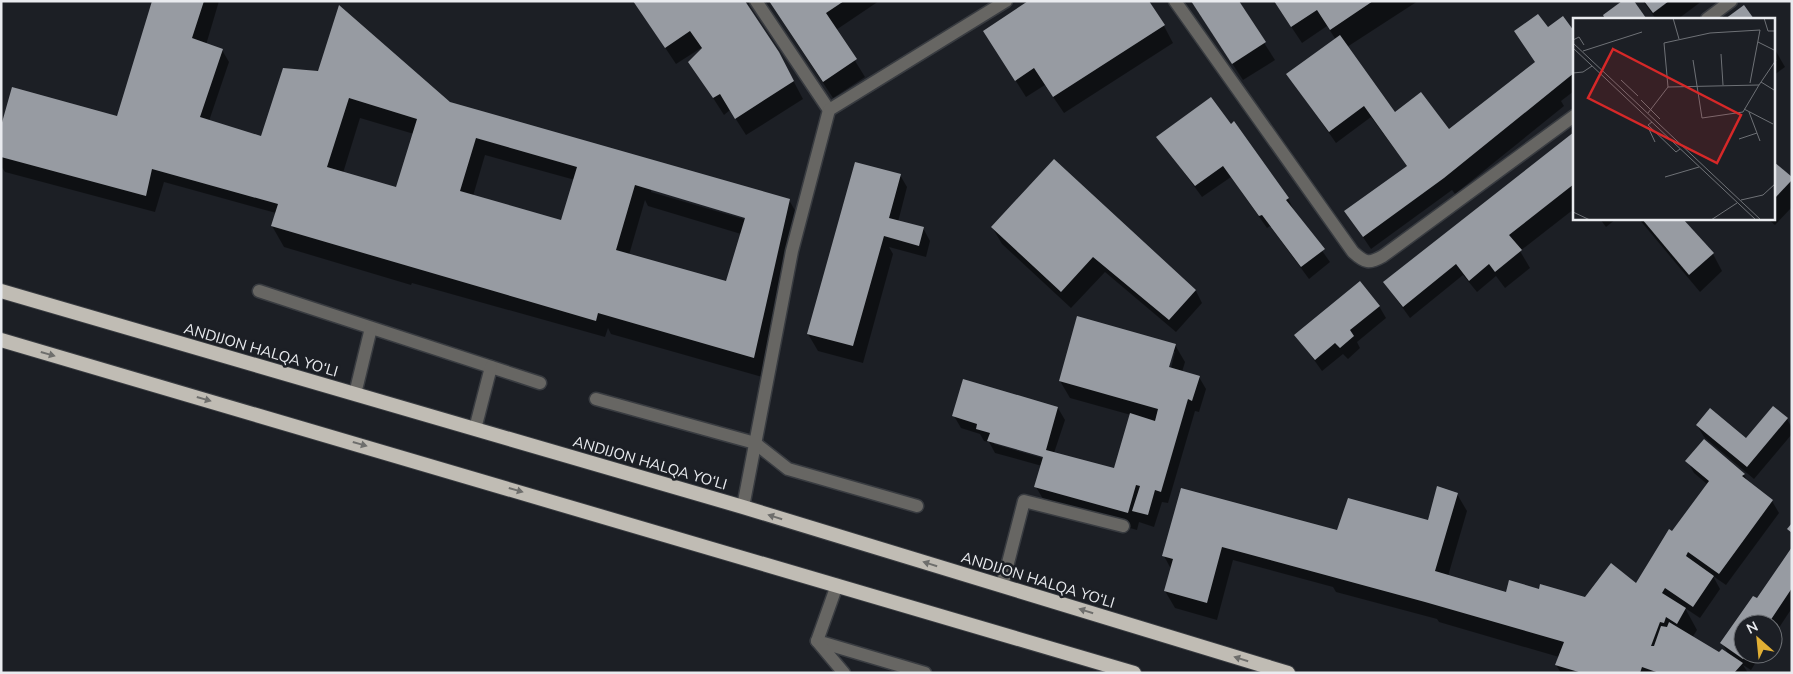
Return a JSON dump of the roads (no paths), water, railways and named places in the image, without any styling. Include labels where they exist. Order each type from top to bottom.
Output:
[{"type":"highway","name":"ANDIJON HALQA YO‘LI","points":[[1,291],[743,507],[1288,673]]},
{"type":"highway","points":[[1,340],[1134,673]]},
{"type":"lane","points":[[756,1],[829,110]]},
{"type":"lane","points":[[743,507],[792,251],[829,110],[1006,1]]},
{"type":"lane","points":[[1175,1],[1353,252],[1364,262],[1370,263],[1384,256],[1573,117]]},
{"type":"lane","points":[[1708,18],[1731,1]]},
{"type":"lane","points":[[259,292],[540,383]]},
{"type":"lane","points":[[354,394],[371,328]]},
{"type":"lane","points":[[475,429],[492,367]]},
{"type":"lane","points":[[596,399],[755,443],[788,469],[917,506]]},
{"type":"lane","points":[[1002,586],[1024,501],[1123,526]]},
{"type":"lane","points":[[817,640],[837,585]]},
{"type":"lane","points":[[817,640],[844,673]]},
{"type":"lane","points":[[817,640],[925,673]]}]
